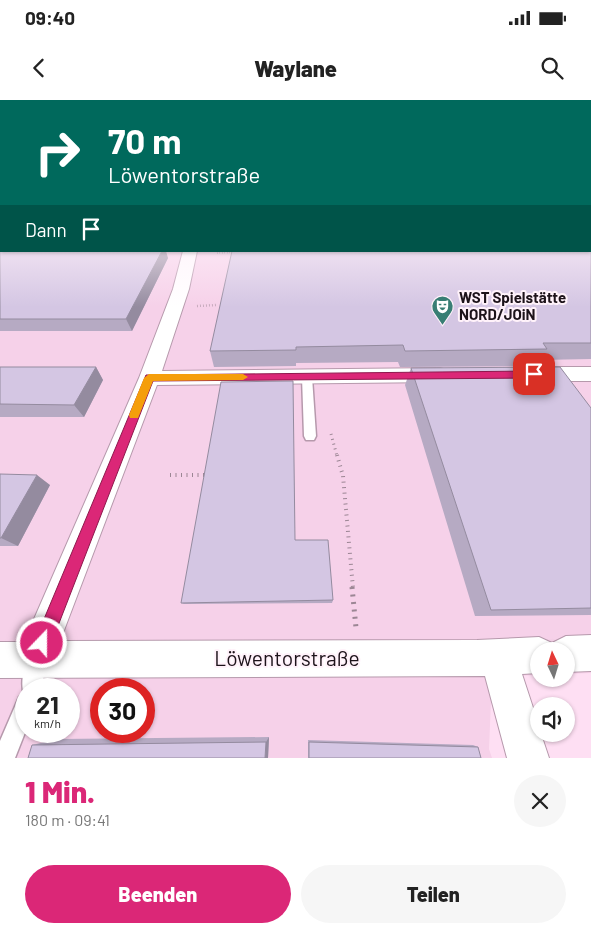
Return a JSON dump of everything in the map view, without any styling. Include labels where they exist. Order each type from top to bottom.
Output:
[{"type":"street","points":[[34,674],[182,289],[190,252]]},
{"type":"street","points":[[513,374],[591,374]]},
{"type":"street","points":[[149,378],[464,375]]},
{"type":"street","points":[[575,654],[591,653]]},
{"type":"street","name":"Löwentorstraße","points":[[0,660],[34,674],[358,658],[530,655]]},
{"type":"street","points":[[498,657],[528,758]]},
{"type":"lane","points":[[307,377],[310,436]]},
{"type":"lane","points":[[4,758],[15,731]]},
{"type":"path","points":[[217,253],[238,252]]},
{"type":"path","points":[[330,430],[343,476],[358,658]]},
{"type":"path","points":[[170,475],[206,475]]},
{"type":"shaded area","points":[[18,252],[591,252],[591,673],[575,674],[575,642],[530,642],[530,675],[492,677],[489,749],[492,758],[0,758],[0,255]]},
{"type":"building","points":[[0,252],[161,252],[126,319],[0,319]]},
{"type":"building","name":"WST Spielstätte NORD/JOiN","points":[[232,252],[591,252],[591,343],[543,343],[547,349],[405,351],[403,345],[296,347],[296,350],[210,351]]},
{"type":"building","points":[[0,367],[96,367],[74,405],[0,404]]},
{"type":"building","points":[[560,367],[591,408],[591,608],[491,610],[411,368]]},
{"type":"building","points":[[293,381],[295,540],[328,540],[333,600],[181,603],[221,382]]},
{"type":"building","points":[[0,474],[37,475],[1,538],[0,538]]},
{"type":"building","points":[[266,742],[265,758],[28,758],[32,745]]},
{"type":"building","points":[[309,742],[478,747],[481,758],[309,758]]},
{"type":"slow traffic","points":[[134,415],[149,378],[243,377]]},
{"type":"place","name":"WST Spielstätte NORD/JOiN","points":[[443,326]]},
{"type":"route","points":[[42,643],[149,378],[534,374]]}]
